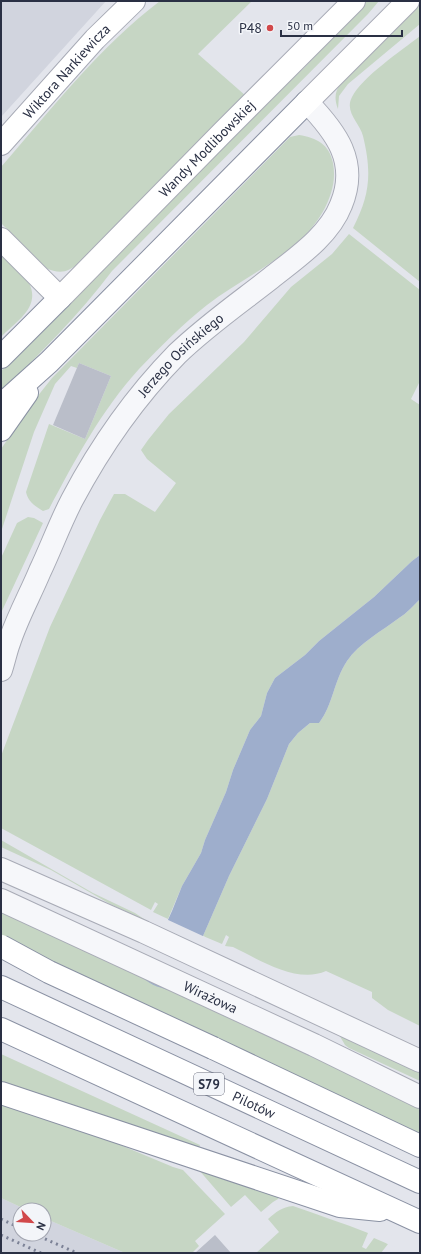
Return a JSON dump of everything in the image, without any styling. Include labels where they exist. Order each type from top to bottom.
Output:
[{"type":"main road","name":"Wiktora Narkiewicza","points":[[1,144],[95,39],[134,1]]},
{"type":"main road","name":"Wandy Modlibowskiej","points":[[1,357],[354,1]]},
{"type":"main road","points":[[380,29],[386,1]]},
{"type":"main road","points":[[1,405],[49,362],[408,1]]},
{"type":"main road","points":[[1,239],[60,298]]},
{"type":"main road","points":[[1,430],[49,362]]},
{"type":"main road","points":[[1,946],[49,972],[420,1146]]},
{"type":"main road","name":"Pilotów","points":[[1,988],[419,1181]]},
{"type":"main road","name":"S79","points":[[1,1029],[420,1222]]},
{"type":"main road","points":[[1,1093],[340,1206],[396,1211]]},
{"type":"street","name":"Jerzego Osińskiego","points":[[1,670],[5,646],[72,502],[100,453],[135,402],[178,354],[210,325],[304,252],[324,231],[338,213],[346,191],[347,166],[345,155],[341,144],[325,121],[307,102]]},
{"type":"street","points":[[1,869],[144,932],[420,1061]]},
{"type":"street","name":"Wirażowa","points":[[1,900],[132,959],[420,1097]]},
{"type":"shaded area","points":[[1,1],[106,1],[1,117]]},
{"type":"shaded area","points":[[1,1198],[12,1203],[12,1242],[52,1242],[52,1221],[125,1253],[1,1253]]},
{"type":"green space","points":[[160,1],[252,1],[198,54],[246,96],[79,263],[71,269],[63,272],[45,268],[1,223],[1,167],[57,101],[97,58],[138,19]]},
{"type":"green space","points":[[367,1],[379,1],[368,14],[112,271],[72,319],[1,393],[1,371],[280,90],[304,68]]},
{"type":"green space","points":[[420,3],[420,24],[348,84],[339,96],[338,109],[336,96],[340,84]]},
{"type":"green space","points":[[420,36],[420,282],[353,228],[359,216],[366,194],[368,184],[368,161],[363,136],[351,113],[350,102],[357,89],[364,81]]},
{"type":"green space","points":[[299,135],[317,140],[321,143],[329,151],[334,167],[334,178],[331,193],[322,213],[310,230],[295,245],[278,258],[207,305],[172,336],[139,369],[125,385],[90,436],[49,509],[43,511],[30,501],[26,492],[49,424],[85,439],[111,376],[79,363],[77,368],[71,366],[55,384],[34,432],[1,532],[1,449],[33,402],[52,378],[290,137]]},
{"type":"green space","points":[[349,234],[420,290],[420,381],[411,399],[420,405],[420,555],[374,597],[275,678],[267,693],[261,716],[250,730],[233,770],[226,792],[205,840],[201,853],[182,886],[168,919],[153,912],[158,904],[155,902],[151,910],[1,828],[1,756],[50,627],[100,520],[114,494],[125,494],[155,512],[176,483],[147,459],[141,450],[169,414],[244,342],[291,287],[332,254]]},
{"type":"green space","points":[[1,253],[29,283],[32,292],[32,299],[26,313],[1,337]]},
{"type":"green space","points":[[28,517],[34,518],[43,523],[1,613],[1,558],[17,523]]},
{"type":"green space","points":[[420,599],[420,1026],[388,1010],[372,998],[372,992],[326,971],[303,975],[291,973],[267,964],[233,947],[225,946],[229,937],[226,935],[222,944],[203,936],[229,876],[267,799],[289,744],[298,733],[310,723],[319,723],[324,716],[339,676],[352,655],[364,643],[405,614]]},
{"type":"green space","points":[[1,840],[93,893],[135,913],[147,921],[110,904],[51,870],[1,847]]},
{"type":"green space","points":[[1,912],[420,1107],[420,1135],[22,947],[1,934]]},
{"type":"green space","points":[[338,1033],[420,1073],[420,1081],[349,1048],[345,1045]]},
{"type":"green space","points":[[1,1054],[200,1145],[199,1148],[1,1082]]},
{"type":"green space","points":[[1,1104],[106,1139],[183,1170],[225,1214],[195,1241],[199,1246],[193,1253],[125,1253],[52,1221],[52,1202],[12,1203],[1,1198]]},
{"type":"green space","points":[[198,1169],[279,1197],[261,1212],[245,1195],[231,1207]]},
{"type":"green space","points":[[293,1206],[368,1233],[362,1247],[366,1249],[374,1238],[388,1244],[381,1253],[256,1253],[279,1232],[268,1219],[279,1210]]},
{"type":"water","points":[[420,555],[420,599],[405,614],[364,643],[352,655],[339,676],[324,716],[319,723],[310,723],[298,733],[289,744],[267,799],[175,992],[149,983],[142,977],[182,886],[201,853],[205,840],[226,792],[233,770],[250,730],[261,716],[267,693],[275,678],[374,597]]},
{"type":"pier","points":[[166,919],[205,937],[177,994],[140,976]]},
{"type":"pier","points":[[420,1203],[420,1253],[407,1253],[386,1243],[418,1204]]},
{"type":"building","points":[[79,363],[111,376],[85,439],[53,425]]},
{"type":"building","points":[[215,1235],[231,1253],[195,1253]]},
{"type":"railway","points":[[1,1219],[12,1224]]},
{"type":"railway","points":[[1,1235],[41,1253]]},
{"type":"railway","points":[[52,1242],[77,1253]]},
{"type":"place","name":"P48","points":[[270,28]]}]
